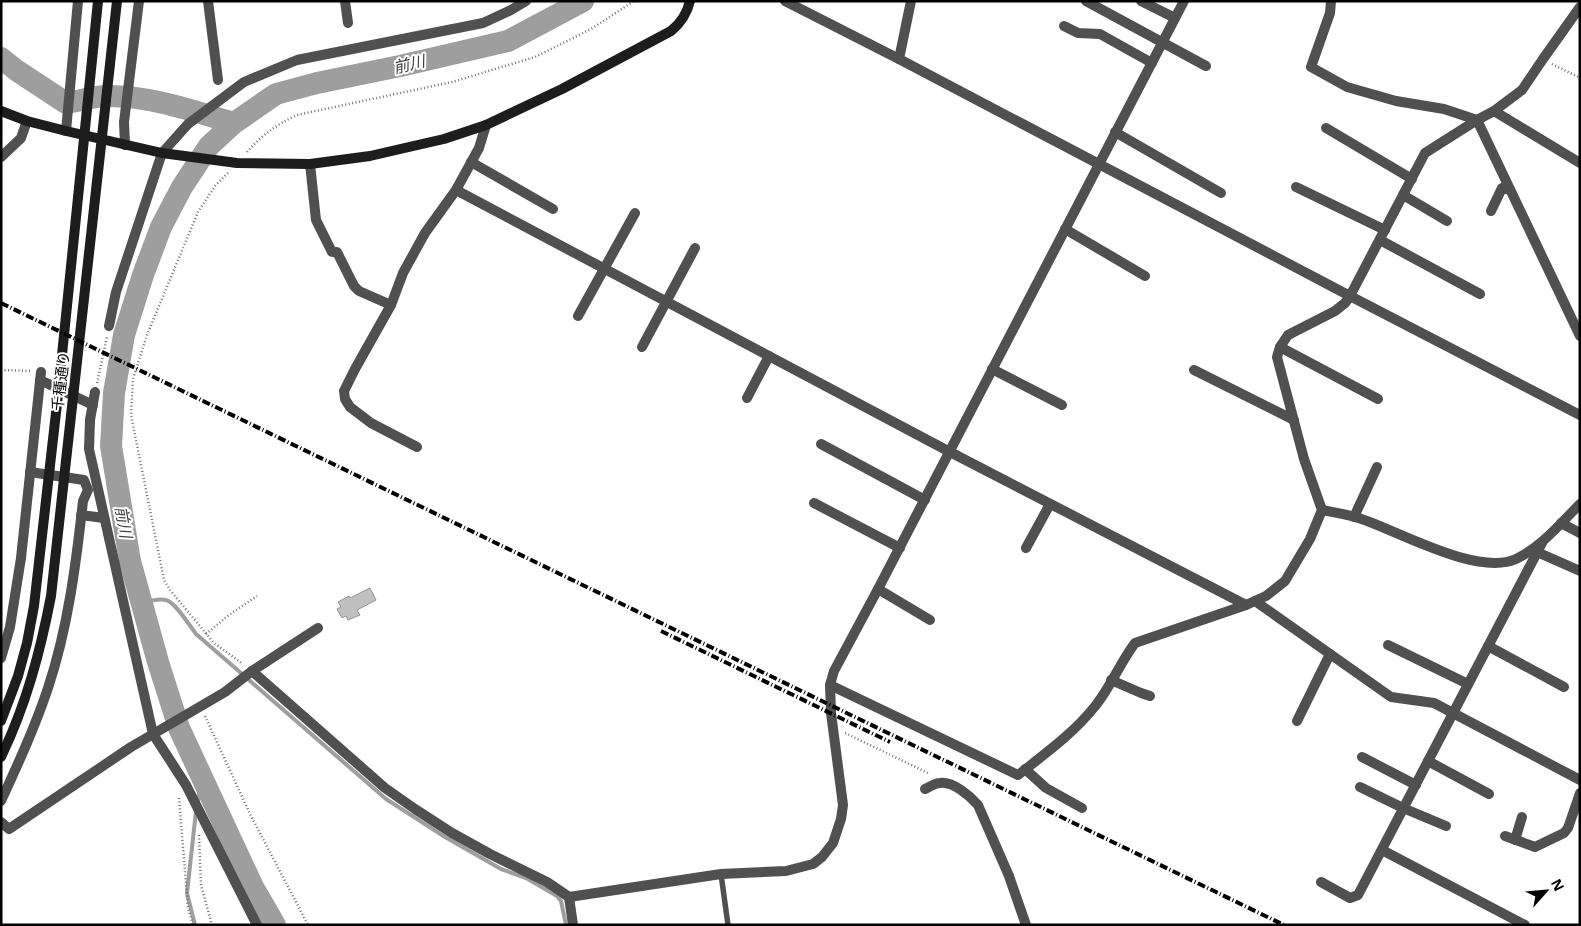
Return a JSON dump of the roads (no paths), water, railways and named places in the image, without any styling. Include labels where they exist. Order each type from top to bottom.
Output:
[{"type":"street","points":[[66,131],[78,1]]},
{"type":"street","name":"千種通り","points":[[1,721],[25,652],[34,606],[57,404],[98,1]]},
{"type":"street","name":"千種通り","points":[[1,757],[31,682],[42,642],[51,596],[117,1]]},
{"type":"street","points":[[125,145],[124,122],[139,1]]},
{"type":"street","points":[[208,1],[218,80]]},
{"type":"street","points":[[345,1],[348,23]]},
{"type":"street","points":[[109,326],[116,292],[162,154],[188,124],[244,82],[297,60],[483,23],[526,1]]},
{"type":"street","points":[[1,111],[27,121],[162,154],[237,163],[310,164],[370,156],[444,139],[486,125],[562,89],[672,31],[684,17],[690,1]]},
{"type":"street","points":[[785,1],[1580,415]]},
{"type":"street","points":[[899,59],[911,1]]},
{"type":"street","points":[[1086,1],[1206,66]]},
{"type":"street","points":[[1141,1],[1175,18]]},
{"type":"street","points":[[251,672],[385,788],[415,810],[490,854],[547,882],[569,897],[721,874],[786,871],[813,864],[822,857],[833,842],[841,819],[843,805],[830,713],[830,685],[834,671],[900,548],[1184,1]]},
{"type":"street","points":[[1331,1],[1330,14],[1312,67],[1347,86],[1396,100],[1444,109],[1477,120],[1580,336]]},
{"type":"street","points":[[830,685],[1018,775],[1072,731],[1097,704],[1136,643],[1250,603],[1266,596],[1285,581],[1310,539],[1322,510],[1304,459],[1278,357],[1280,348],[1288,335],[1335,311],[1345,303],[1425,153],[1494,111],[1522,90],[1580,7]]},
{"type":"street","points":[[1064,26],[1078,32],[1100,34],[1152,64]]},
{"type":"street","points":[[1494,111],[1580,163]]},
{"type":"street","points":[[1,156],[21,138],[27,121]]},
{"type":"street","points":[[417,447],[371,423],[350,408],[345,399],[344,391],[391,306],[403,273],[425,233],[456,190],[479,148],[486,125]]},
{"type":"street","points":[[1326,128],[1412,178]]},
{"type":"street","points":[[1116,132],[1221,193]]},
{"type":"street","points":[[471,162],[553,209]]},
{"type":"street","points":[[310,164],[316,220],[332,252],[337,252],[354,286],[359,291],[391,306]]},
{"type":"street","points":[[1296,187],[1385,230]]},
{"type":"street","points":[[1491,211],[1502,188],[1510,190]]},
{"type":"street","points":[[456,190],[950,452],[1250,603],[1330,654],[1391,697],[1434,703],[1580,780]]},
{"type":"street","points":[[1403,195],[1447,221]]},
{"type":"street","points":[[578,316],[635,213]]},
{"type":"street","points":[[1065,229],[1145,276]]},
{"type":"street","points":[[1380,240],[1480,294]]},
{"type":"street","points":[[642,347],[695,248]]},
{"type":"street","points":[[1280,348],[1378,399]]},
{"type":"street","points":[[747,398],[769,356]]},
{"type":"street","points":[[992,369],[1062,405]]},
{"type":"street","points":[[1194,370],[1294,420]]},
{"type":"street","points":[[1,658],[10,627],[21,558],[40,376],[93,405]]},
{"type":"street","points":[[95,392],[90,420],[89,449],[153,734],[184,783],[256,925]]},
{"type":"street","points":[[821,444],[925,500]]},
{"type":"street","points":[[1354,517],[1377,467]]},
{"type":"street","points":[[1,801],[35,723],[58,654],[71,592],[83,501],[88,490],[84,480],[30,472]]},
{"type":"street","points":[[814,503],[900,548]]},
{"type":"street","points":[[1026,548],[1050,504]]},
{"type":"street","points":[[1322,510],[1366,520],[1468,560],[1497,563],[1515,560],[1542,542],[1580,504]]},
{"type":"street","points":[[81,515],[104,518]]},
{"type":"street","points":[[1561,523],[1580,533]]},
{"type":"street","points":[[1321,882],[1350,898],[1358,895],[1542,542]]},
{"type":"street","points":[[1537,552],[1580,571]]},
{"type":"street","points":[[878,589],[930,620]]},
{"type":"street","points":[[4,828],[131,747],[201,706],[318,628]]},
{"type":"street","points":[[1388,645],[1468,684]]},
{"type":"street","points":[[1488,646],[1564,687]]},
{"type":"street","points":[[1296,721],[1330,654]]},
{"type":"street","points":[[1111,680],[1141,694],[1150,696]]},
{"type":"street","points":[[1362,757],[1416,785]]},
{"type":"street","points":[[1428,761],[1489,794]]},
{"type":"street","points":[[1025,769],[1046,788],[1082,808]]},
{"type":"street","points":[[925,789],[941,782],[955,787],[978,805],[1009,876],[1026,925]]},
{"type":"street","points":[[1360,787],[1446,826]]},
{"type":"street","points":[[1522,817],[1510,838],[1535,847],[1564,833],[1568,828],[1580,793]]},
{"type":"street","points":[[1382,850],[1525,925]]},
{"type":"street","points":[[569,897],[573,925]]},
{"type":"lane","points":[[721,874],[728,925]]},
{"type":"waterway","name":"前川","points":[[275,925],[253,887],[179,728],[158,662],[130,561],[111,446],[114,393],[124,335],[143,275],[161,227],[182,187],[209,146],[234,123],[276,94],[317,83],[508,41],[583,1]]},
{"type":"waterway","name":"前川","points":[[1,58],[66,103],[103,96],[124,97],[156,101],[234,123]]},
{"type":"waterway","points":[[141,603],[160,599],[170,602],[196,634],[386,799],[445,837],[501,869],[526,878],[557,896],[561,901],[566,925]]},
{"type":"waterway","points":[[198,802],[201,776]]},
{"type":"waterway","points":[[195,925],[187,893],[196,811]]},
{"type":"railway","points":[[1,303],[1284,925]]},
{"type":"railway","points":[[661,631],[890,742]]}]
